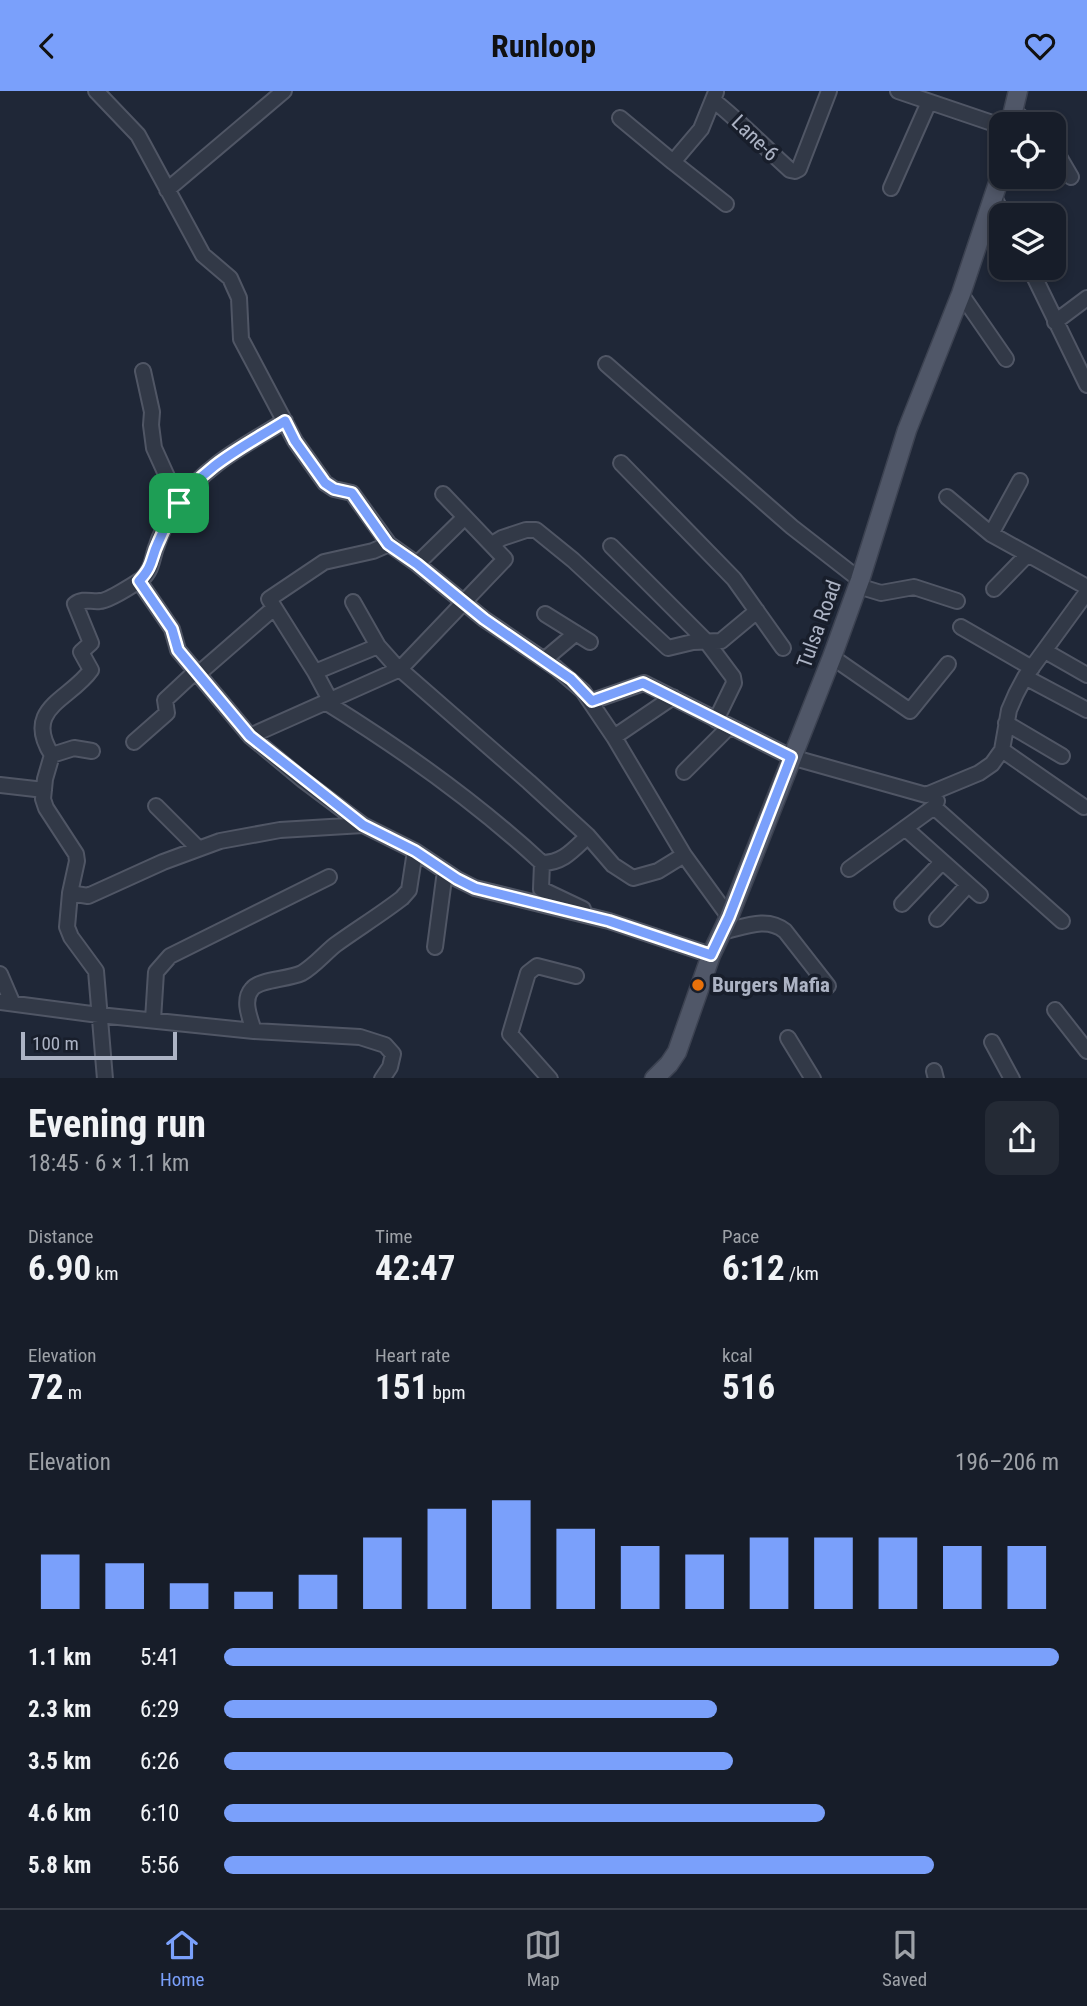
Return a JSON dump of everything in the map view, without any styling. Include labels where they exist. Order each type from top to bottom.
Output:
[{"type":"main road","points":[[1013,112],[1018,91]]},
{"type":"main road","name":"Tulsa Road","points":[[655,1078],[677,1052],[711,955],[726,924],[832,657],[859,583],[907,430],[989,230]]},
{"type":"street","points":[[96,91],[138,135],[203,255],[230,278],[239,298],[241,339],[295,441],[325,483],[334,489],[352,493],[388,544],[464,603],[571,679],[592,701],[726,924],[777,924],[828,986]]},
{"type":"street","points":[[167,190],[284,91]]},
{"type":"street","name":"Lane-6","points":[[715,95],[746,130],[790,170],[795,171],[799,169],[829,91]]},
{"type":"street","points":[[898,91],[989,121]]},
{"type":"street","points":[[673,162],[701,129],[715,95]]},
{"type":"street","points":[[891,188],[929,102]]},
{"type":"street","points":[[620,118],[726,204]]},
{"type":"street","points":[[1066,167],[1072,177]]},
{"type":"street","points":[[1036,280],[1086,382]]},
{"type":"street","points":[[961,295],[1006,359]]},
{"type":"street","points":[[1055,322],[1087,298]]},
{"type":"street","points":[[606,364],[859,583],[881,593],[915,587],[957,601]]},
{"type":"street","points":[[143,371],[152,412],[154,448],[179,503]]},
{"type":"street","points":[[105,1078],[96,971],[71,937],[67,927],[76,854],[43,799],[52,755],[42,729],[44,717],[59,698],[91,670],[81,652],[90,643],[75,604],[81,600],[107,600],[139,581],[153,561],[156,546],[179,503],[208,470],[285,421]]},
{"type":"street","points":[[621,463],[734,579],[783,648]]},
{"type":"street","points":[[991,534],[1020,481]]},
{"type":"street","points":[[250,736],[400,669],[505,559],[443,494]]},
{"type":"street","points":[[592,701],[643,683],[791,757],[926,795],[942,791],[979,773],[992,764],[1002,750],[1009,710],[1028,673],[1087,589],[991,534],[947,497]]},
{"type":"street","points":[[417,564],[465,517]]},
{"type":"street","points":[[492,544],[526,530],[536,530],[573,560],[664,646],[673,648],[693,642],[721,641],[757,611]]},
{"type":"street","points":[[388,544],[373,551],[324,562],[269,599],[315,671],[328,702],[398,747],[510,833],[542,863],[555,863],[588,836]]},
{"type":"street","points":[[611,546],[706,641],[733,677],[734,683],[722,723],[684,772]]},
{"type":"street","points":[[994,589],[1027,555]]},
{"type":"street","points":[[139,581],[172,629],[178,650],[250,736],[363,825],[415,851],[475,888],[609,921],[711,955]]},
{"type":"street","points":[[353,602],[378,646],[400,669],[588,836],[613,865],[634,878],[658,871],[684,855]]},
{"type":"street","points":[[134,742],[167,713],[165,700],[236,644],[274,608]]},
{"type":"street","points":[[545,614],[590,642]]},
{"type":"street","points":[[961,627],[1087,710]]},
{"type":"street","points":[[544,660],[576,633]]},
{"type":"street","points":[[315,671],[378,646]]},
{"type":"street","points":[[1045,650],[1087,675]]},
{"type":"street","points":[[832,657],[909,711],[948,664]]},
{"type":"street","points":[[614,737],[673,698]]},
{"type":"street","points":[[1006,723],[1062,756]]},
{"type":"street","points":[[52,755],[74,748],[92,751]]},
{"type":"street","points":[[1002,750],[1084,807]]},
{"type":"street","points":[[0,785],[44,790]]},
{"type":"street","points":[[849,869],[934,807],[942,791]]},
{"type":"street","points":[[156,806],[198,848]]},
{"type":"street","points":[[934,807],[1062,921]]},
{"type":"street","points":[[70,894],[88,897],[198,848],[220,841],[280,830],[363,825]]},
{"type":"street","points":[[905,828],[980,895]]},
{"type":"street","points":[[254,1031],[247,1003],[249,992],[254,986],[290,979],[307,970],[402,898],[409,890],[415,851]]},
{"type":"street","points":[[902,904],[942,862]]},
{"type":"street","points":[[542,863],[541,889],[609,921]]},
{"type":"street","points":[[435,947],[445,871]]},
{"type":"street","points":[[153,1020],[156,972],[170,956],[329,877]]},
{"type":"street","points":[[937,919],[968,885]]},
{"type":"street","points":[[549,1078],[513,1039],[510,1029],[532,968],[537,966],[576,976]]},
{"type":"street","points":[[0,974],[6,1002],[99,1015],[254,1031],[360,1037],[389,1047],[393,1054],[390,1067],[383,1078]]},
{"type":"street","points":[[1055,1010],[1087,1051]]},
{"type":"street","points":[[788,1038],[812,1078]]},
{"type":"street","points":[[992,1042],[1011,1078]]},
{"type":"place","name":"Burgers Mafia","points":[[698,985]]},
{"type":"route","points":[[285,421],[295,441],[325,483],[334,489],[352,493],[388,544],[484,619],[571,679],[592,701],[643,683],[791,757],[729,917],[711,955],[609,921],[466,884],[415,851],[363,825],[250,736],[178,650],[172,629],[139,581],[148,571],[156,546],[179,503],[208,470],[285,421]]}]
